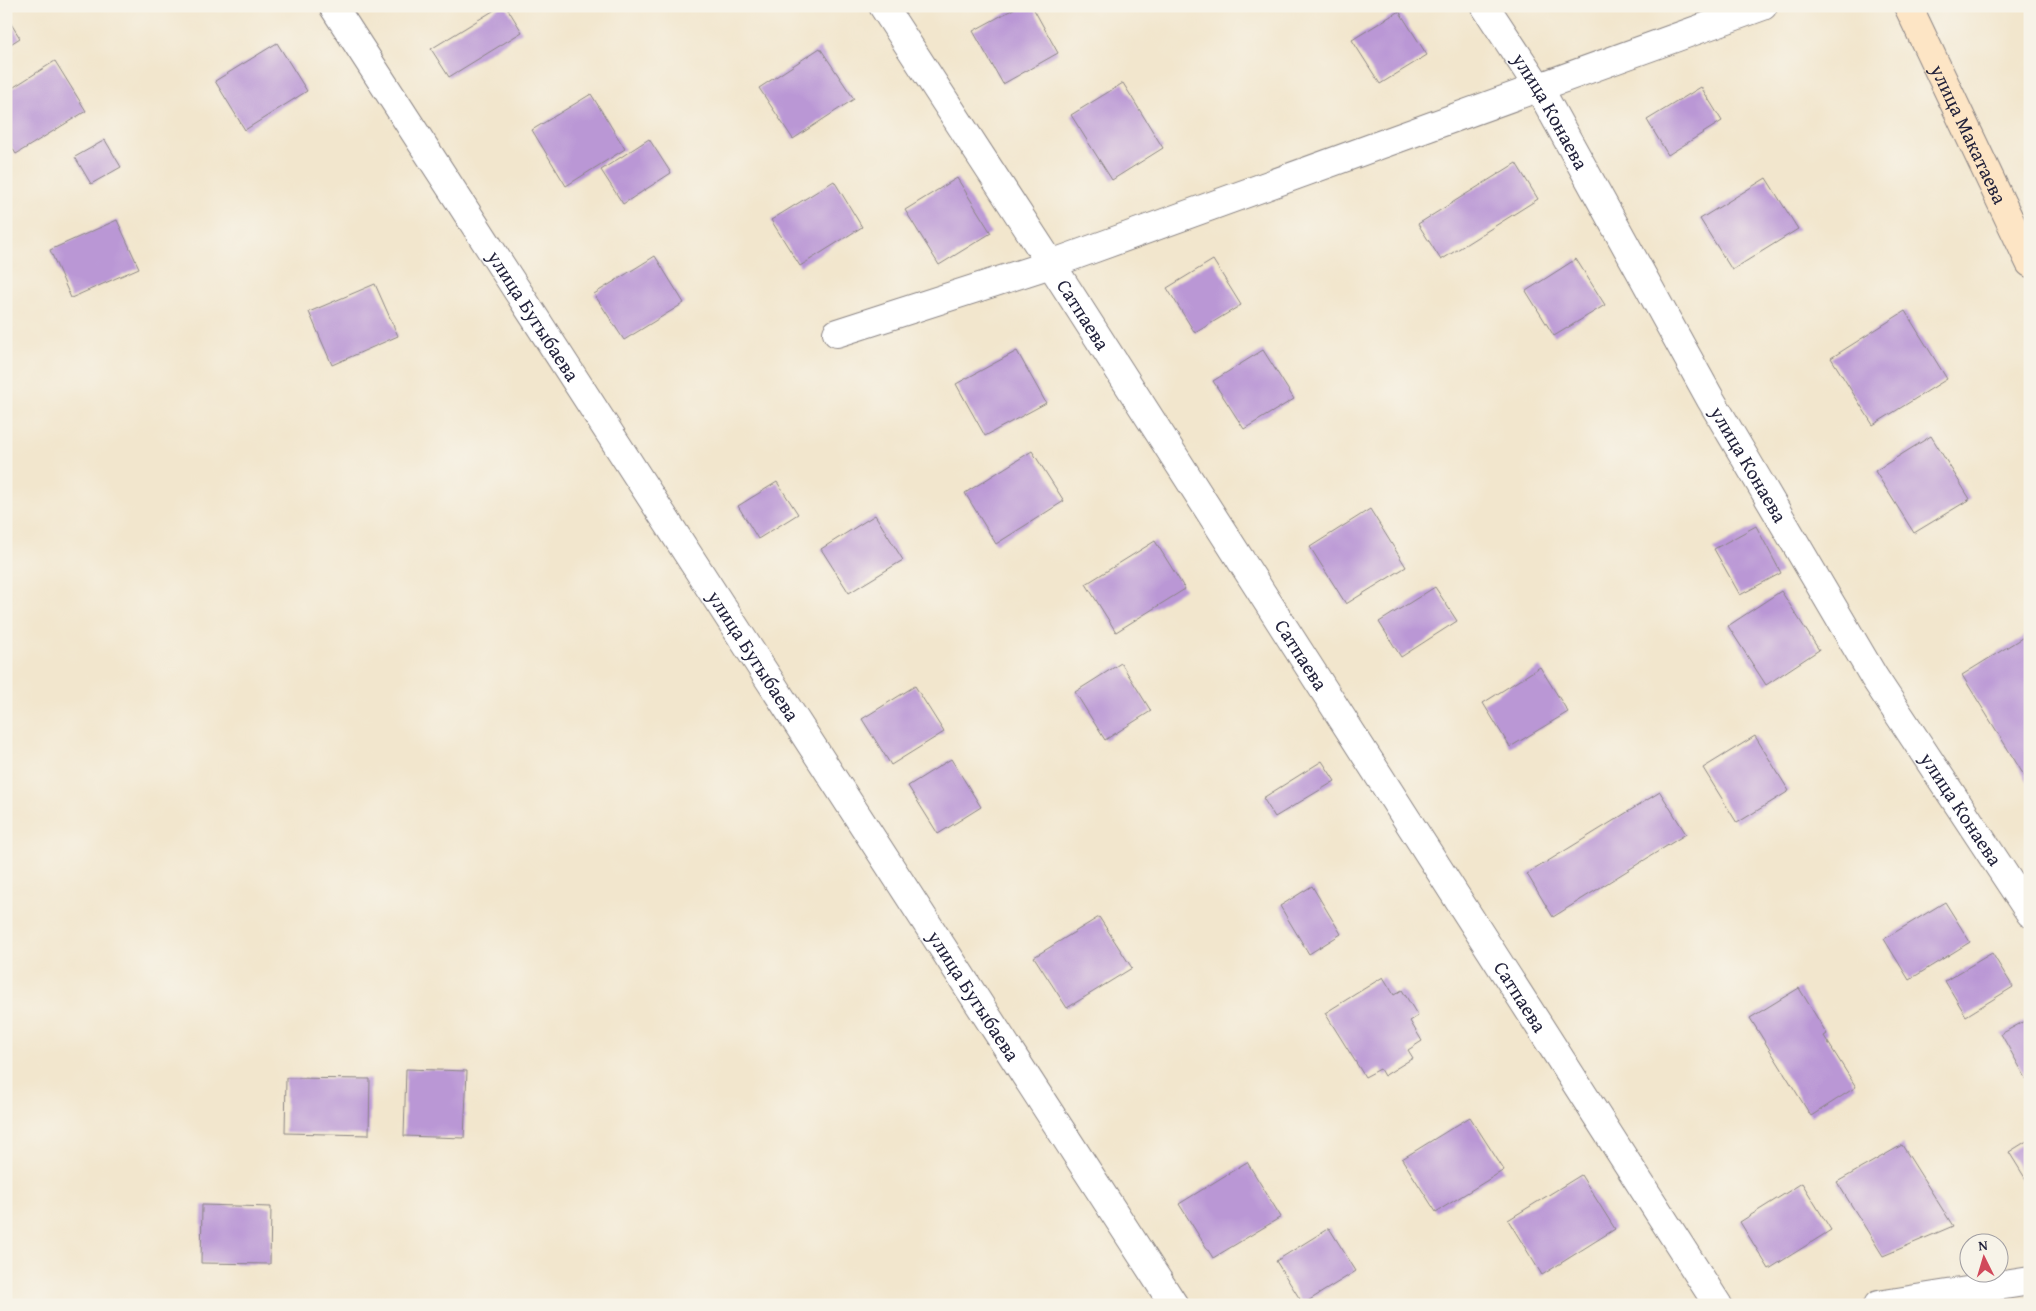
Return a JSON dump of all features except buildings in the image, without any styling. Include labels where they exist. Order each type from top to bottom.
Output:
[{"type":"street","name":"улица Бугыбаева","points":[[333,6],[1174,1305]]},
{"type":"street","name":"Сатпаева","points":[[883,6],[1051,264],[1718,1305]]},
{"type":"street","name":"улица Конаева","points":[[1485,6],[1539,88],[1711,400],[1874,677],[2030,913]]},
{"type":"street","points":[[836,333],[1051,264],[1763,6]]},
{"type":"street","name":"улица Макатаева","points":[[1908,6],[2030,263]]},
{"type":"street","points":[[1878,1305],[1963,1298],[2030,1281]]}]
